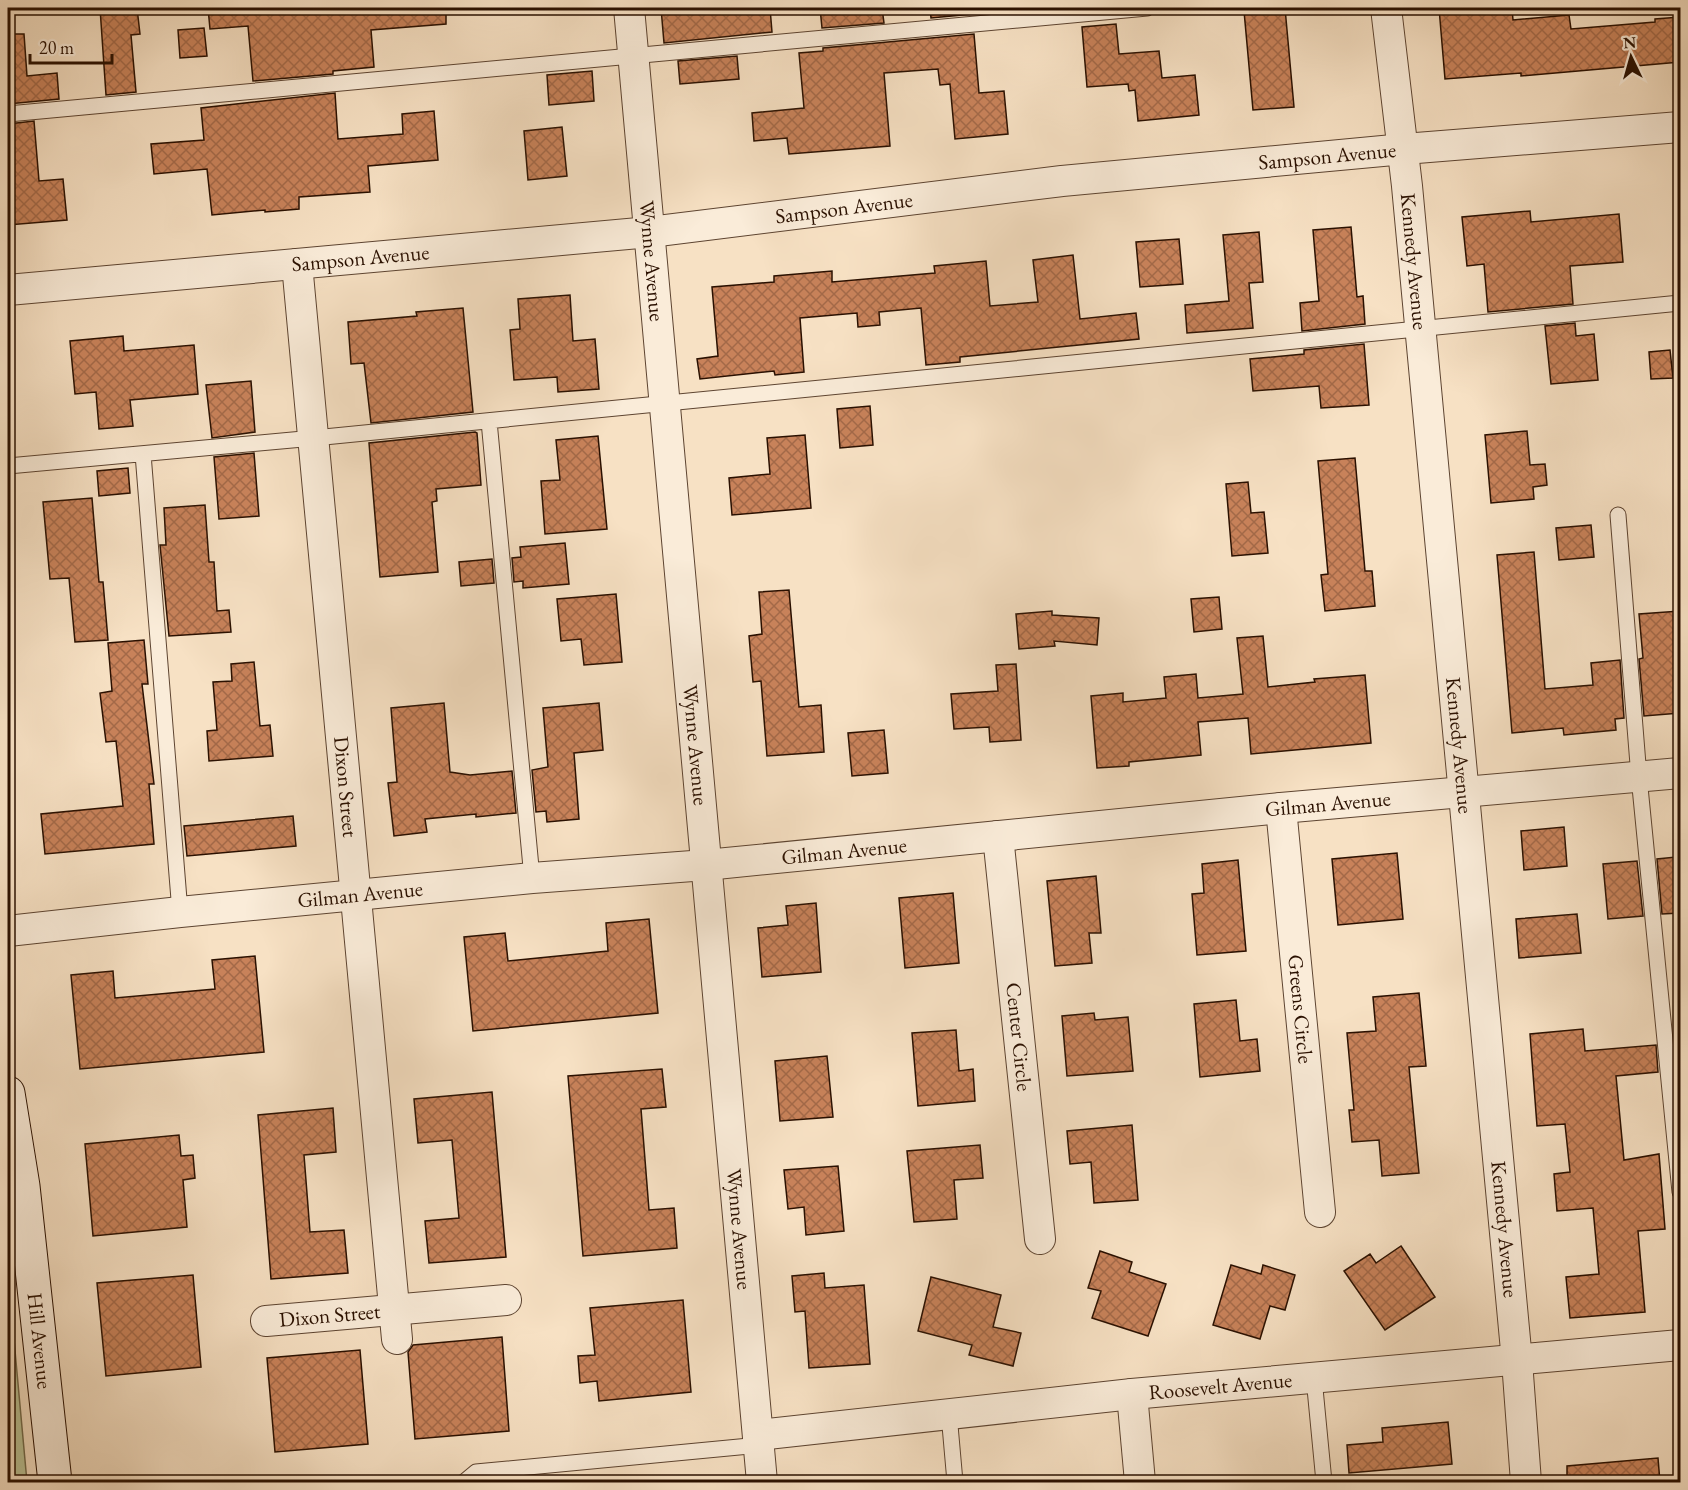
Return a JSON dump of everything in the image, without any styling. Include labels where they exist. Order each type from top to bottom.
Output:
[{"type":"street","name":"Wynne Avenue","points":[[629,8],[762,1482]]},
{"type":"street","name":"Kennedy Avenue","points":[[1386,8],[1404,149],[1517,1361],[1526,1482]]},
{"type":"street","name":"Sampson Avenue","points":[[8,290],[650,232],[1062,181],[1404,149],[1680,127]]},
{"type":"street","name":"Dixon Street","points":[[297,264],[396,1324]]},
{"type":"street","name":"Gilman Avenue","points":[[8,932],[180,912],[532,878],[706,865],[1281,808],[1680,773]]},
{"type":"street","name":"Greens Circle","points":[[1281,808],[1320,1212]]},
{"type":"street","name":"Center Circle","points":[[998,836],[1040,1239]]},
{"type":"street","name":"Hill Avenue","points":[[8,1093],[23,1186],[55,1482]]},
{"type":"street","name":"Dixon Street","points":[[266,1321],[396,1324],[506,1300]]},
{"type":"street","name":"Roosevelt Avenue","points":[[759,1440],[949,1414],[1132,1394],[1680,1345]]},
{"type":"street","points":[[1132,1394],[1140,1482]]},
{"type":"lane","points":[[8,114],[1147,8]]},
{"type":"lane","points":[[8,466],[489,421],[1680,303]]},
{"type":"lane","points":[[489,421],[532,878]]},
{"type":"lane","points":[[143,454],[180,912]]},
{"type":"lane","points":[[1618,516],[1639,777],[1680,1192]]},
{"type":"lane","points":[[1314,1378],[1324,1482]]},
{"type":"lane","points":[[949,1414],[956,1482]]},
{"type":"lane","points":[[464,1482],[476,1472],[759,1440]]},
{"type":"green space","points":[[8,1274],[27,1482],[8,1482]]},
{"type":"building","points":[[100,8],[137,8],[140,34],[131,35],[136,92],[106,95]]},
{"type":"building","points":[[208,8],[446,8],[446,24],[371,30],[374,67],[333,71],[333,74],[253,81],[248,26],[210,29]]},
{"type":"building","points":[[661,8],[770,8],[772,32],[664,43]]},
{"type":"building","points":[[820,8],[882,8],[884,23],[822,28]]},
{"type":"building","points":[[930,8],[972,8],[973,14],[931,18]]},
{"type":"building","points":[[1285,8],[1294,107],[1253,110],[1244,11]]},
{"type":"building","points":[[1439,8],[1512,8],[1513,20],[1569,15],[1571,29],[1655,22],[1655,19],[1680,17],[1680,62],[1521,76],[1521,73],[1445,79]]},
{"type":"building","points":[[1116,24],[1119,54],[1159,51],[1162,78],[1195,75],[1199,115],[1138,121],[1135,90],[1129,91],[1128,84],[1087,87],[1082,27]]},
{"type":"building","points":[[204,28],[207,56],[180,58],[178,30]]},
{"type":"building","points":[[8,34],[24,34],[27,76],[57,73],[59,99],[8,104]]},
{"type":"building","points":[[974,34],[979,93],[1004,91],[1008,134],[955,139],[950,84],[940,85],[938,69],[884,73],[890,146],[789,154],[787,138],[754,141],[752,113],[804,108],[799,53],[823,51],[823,48]]},
{"type":"building","points":[[737,56],[739,79],[680,84],[678,61]]},
{"type":"building","points":[[592,71],[594,101],[549,105],[547,75]]},
{"type":"building","points":[[335,93],[338,139],[403,134],[402,114],[434,111],[438,160],[368,166],[370,192],[299,197],[299,209],[212,215],[207,169],[154,174],[151,144],[204,140],[201,108]]},
{"type":"building","points":[[34,121],[39,181],[63,179],[67,220],[8,225],[8,124]]},
{"type":"building","points":[[562,127],[567,176],[528,180],[524,131]]},
{"type":"building","points":[[1530,211],[1531,222],[1619,214],[1623,262],[1570,266],[1573,304],[1488,312],[1484,264],[1467,266],[1462,217]]},
{"type":"building","points":[[1351,227],[1357,297],[1363,296],[1365,324],[1302,331],[1300,303],[1319,301],[1313,230]]},
{"type":"building","points":[[1259,232],[1263,282],[1249,283],[1253,328],[1187,333],[1185,305],[1229,301],[1223,235]]},
{"type":"building","points":[[1179,239],[1183,284],[1140,287],[1136,242]]},
{"type":"building","points":[[1073,255],[1080,319],[1136,313],[1139,339],[960,357],[960,362],[926,365],[921,308],[879,312],[880,325],[858,327],[857,313],[800,318],[804,372],[775,375],[774,371],[700,379],[697,359],[718,356],[712,287],[774,282],[774,276],[832,271],[832,282],[935,273],[934,266],[986,261],[990,306],[1038,302],[1033,260]]},
{"type":"building","points":[[570,295],[573,341],[595,339],[599,389],[558,392],[557,377],[514,380],[510,330],[520,329],[518,299]]},
{"type":"building","points":[[463,308],[473,412],[371,423],[364,363],[351,364],[348,322],[417,316],[416,312]]},
{"type":"building","points":[[1575,323],[1576,336],[1594,334],[1598,380],[1551,384],[1545,326]]},
{"type":"building","points":[[123,336],[124,351],[194,345],[198,394],[130,400],[133,426],[99,429],[96,392],[75,394],[70,341]]},
{"type":"building","points":[[1364,344],[1369,405],[1321,408],[1319,386],[1253,391],[1250,359],[1304,354],[1304,350]]},
{"type":"building","points":[[1670,350],[1673,378],[1651,379],[1649,352]]},
{"type":"building","points":[[251,381],[255,432],[212,438],[206,385]]},
{"type":"building","points":[[870,406],[873,445],[840,448],[837,409]]},
{"type":"building","points":[[1527,431],[1530,465],[1545,464],[1547,485],[1533,487],[1534,499],[1491,503],[1485,435]]},
{"type":"building","points":[[477,433],[481,485],[436,489],[437,501],[432,502],[438,572],[380,577],[369,443]]},
{"type":"building","points":[[805,435],[811,508],[732,515],[729,478],[770,474],[767,438]]},
{"type":"building","points":[[598,436],[607,529],[545,534],[541,481],[560,480],[556,440]]},
{"type":"building","points":[[254,453],[259,516],[219,519],[214,457]]},
{"type":"building","points":[[1355,458],[1365,571],[1372,571],[1375,606],[1325,611],[1321,575],[1328,574],[1318,461]]},
{"type":"building","points":[[128,468],[130,493],[99,496],[97,471]]},
{"type":"building","points":[[1248,482],[1251,513],[1264,512],[1268,553],[1232,556],[1226,484]]},
{"type":"building","points":[[92,498],[99,582],[103,582],[108,640],[75,642],[69,578],[50,579],[43,502]]},
{"type":"building","points":[[205,505],[209,562],[214,562],[217,611],[229,610],[231,632],[169,636],[160,545],[166,545],[164,508]]},
{"type":"building","points":[[1591,525],[1594,557],[1559,560],[1556,528]]},
{"type":"building","points":[[565,543],[569,584],[523,588],[523,581],[514,582],[512,558],[521,557],[520,547]]},
{"type":"building","points":[[1534,552],[1545,689],[1593,685],[1591,663],[1620,660],[1624,718],[1615,719],[1616,730],[1564,735],[1563,728],[1512,733],[1497,555]]},
{"type":"building","points":[[492,559],[494,583],[461,586],[459,562]]},
{"type":"building","points":[[789,590],[799,707],[821,705],[824,752],[767,756],[761,681],[753,682],[749,636],[762,634],[759,592]]},
{"type":"building","points":[[616,594],[622,662],[584,665],[581,639],[561,641],[557,599]]},
{"type":"building","points":[[1219,597],[1222,629],[1194,632],[1191,599]]},
{"type":"building","points":[[1052,611],[1052,615],[1099,618],[1097,645],[1054,641],[1055,646],[1019,649],[1016,614]]},
{"type":"building","points":[[1680,611],[1680,713],[1644,716],[1639,659],[1643,658],[1639,614]]},
{"type":"building","points":[[1263,636],[1268,687],[1315,682],[1314,679],[1365,675],[1371,743],[1251,754],[1248,718],[1198,722],[1201,755],[1129,762],[1129,766],[1097,768],[1091,696],[1123,693],[1123,702],[1166,698],[1164,677],[1196,674],[1198,698],[1243,694],[1237,638]]},
{"type":"building","points":[[144,640],[148,684],[142,684],[154,784],[149,784],[154,844],[45,854],[41,814],[123,806],[116,741],[106,742],[100,693],[112,691],[108,643]]},
{"type":"building","points":[[254,662],[260,726],[270,725],[273,756],[209,761],[207,731],[217,730],[213,682],[232,681],[231,664]]},
{"type":"building","points":[[1016,664],[1021,740],[990,742],[989,727],[954,729],[951,694],[998,691],[996,665]]},
{"type":"building","points":[[444,703],[450,772],[470,775],[512,771],[516,813],[425,819],[427,832],[394,836],[388,783],[397,782],[391,708]]},
{"type":"building","points":[[599,703],[603,750],[574,753],[579,819],[547,822],[546,811],[536,812],[532,770],[548,767],[543,708]]},
{"type":"building","points":[[884,730],[888,773],[852,776],[848,733]]},
{"type":"building","points":[[293,816],[296,846],[187,856],[184,826]]},
{"type":"building","points":[[1564,827],[1567,866],[1524,870],[1521,831]]},
{"type":"building","points":[[1397,853],[1403,919],[1338,925],[1332,859]]},
{"type":"building","points":[[1676,857],[1680,913],[1662,914],[1657,859]]},
{"type":"building","points":[[1238,860],[1246,951],[1197,955],[1192,894],[1204,893],[1202,864]]},
{"type":"building","points":[[1637,861],[1643,916],[1608,919],[1603,864]]},
{"type":"building","points":[[1096,876],[1101,933],[1089,933],[1092,963],[1055,966],[1047,881]]},
{"type":"building","points":[[953,893],[959,963],[905,968],[899,898]]},
{"type":"building","points":[[816,903],[821,972],[762,977],[758,928],[788,925],[786,906]]},
{"type":"building","points":[[1577,914],[1581,953],[1519,958],[1516,919]]},
{"type":"building","points":[[649,919],[658,1013],[473,1031],[464,937],[505,933],[508,961],[608,951],[606,923]]},
{"type":"building","points":[[255,956],[264,1052],[80,1069],[71,975],[113,971],[115,998],[215,989],[212,960]]},
{"type":"building","points":[[1419,993],[1426,1066],[1409,1067],[1419,1173],[1382,1176],[1379,1140],[1352,1142],[1349,1110],[1354,1110],[1347,1033],[1376,1031],[1373,997]]},
{"type":"building","points":[[1236,1000],[1240,1041],[1257,1039],[1260,1071],[1200,1077],[1194,1004]]},
{"type":"building","points":[[1094,1013],[1095,1020],[1128,1017],[1133,1071],[1067,1076],[1062,1016]]},
{"type":"building","points":[[1583,1029],[1585,1051],[1656,1045],[1658,1072],[1616,1076],[1624,1160],[1659,1154],[1665,1229],[1638,1231],[1645,1312],[1570,1318],[1566,1277],[1599,1274],[1593,1208],[1557,1211],[1554,1174],[1570,1172],[1565,1124],[1537,1126],[1530,1034]]},
{"type":"building","points":[[956,1030],[959,1071],[973,1069],[975,1101],[918,1106],[912,1033]]},
{"type":"building","points":[[827,1056],[833,1117],[780,1121],[775,1061]]},
{"type":"building","points":[[662,1069],[666,1107],[641,1109],[649,1210],[674,1208],[677,1248],[583,1256],[568,1076]]},
{"type":"building","points":[[492,1092],[506,1257],[429,1263],[425,1221],[459,1218],[452,1140],[418,1143],[414,1099]]},
{"type":"building","points":[[333,1108],[336,1152],[304,1155],[310,1232],[344,1230],[348,1273],[271,1279],[258,1115]]},
{"type":"building","points":[[1132,1125],[1138,1200],[1094,1203],[1091,1162],[1070,1164],[1067,1131]]},
{"type":"building","points":[[179,1135],[181,1156],[193,1155],[195,1178],[183,1180],[187,1227],[93,1236],[85,1144]]},
{"type":"building","points":[[980,1145],[983,1178],[954,1180],[957,1219],[914,1222],[907,1151]]},
{"type":"building","points":[[838,1166],[844,1231],[806,1235],[804,1207],[788,1209],[784,1170]]},
{"type":"building","points":[[1401,1246],[1435,1297],[1385,1330],[1344,1271],[1370,1254],[1376,1263]]},
{"type":"building","points":[[1100,1251],[1132,1262],[1129,1272],[1166,1284],[1148,1336],[1092,1318],[1101,1291],[1088,1288]]},
{"type":"building","points":[[1231,1265],[1261,1274],[1263,1265],[1295,1275],[1285,1310],[1270,1306],[1260,1339],[1213,1325]]},
{"type":"building","points":[[824,1273],[825,1288],[864,1285],[870,1364],[809,1368],[805,1311],[795,1312],[792,1276]]},
{"type":"building","points":[[193,1275],[201,1367],[106,1376],[97,1283]]},
{"type":"building","points":[[931,1277],[1001,1295],[993,1327],[1021,1333],[1013,1366],[969,1355],[972,1345],[918,1331]]},
{"type":"building","points":[[683,1300],[691,1392],[599,1401],[597,1381],[580,1383],[578,1356],[595,1355],[590,1308]]},
{"type":"building","points":[[502,1337],[509,1431],[415,1439],[408,1352],[413,1345]]},
{"type":"building","points":[[360,1350],[368,1444],[275,1452],[267,1358]]},
{"type":"building","points":[[1448,1422],[1452,1464],[1349,1473],[1347,1445],[1383,1442],[1382,1428]]},
{"type":"building","points":[[1658,1458],[1660,1482],[1567,1482],[1567,1466]]}]
